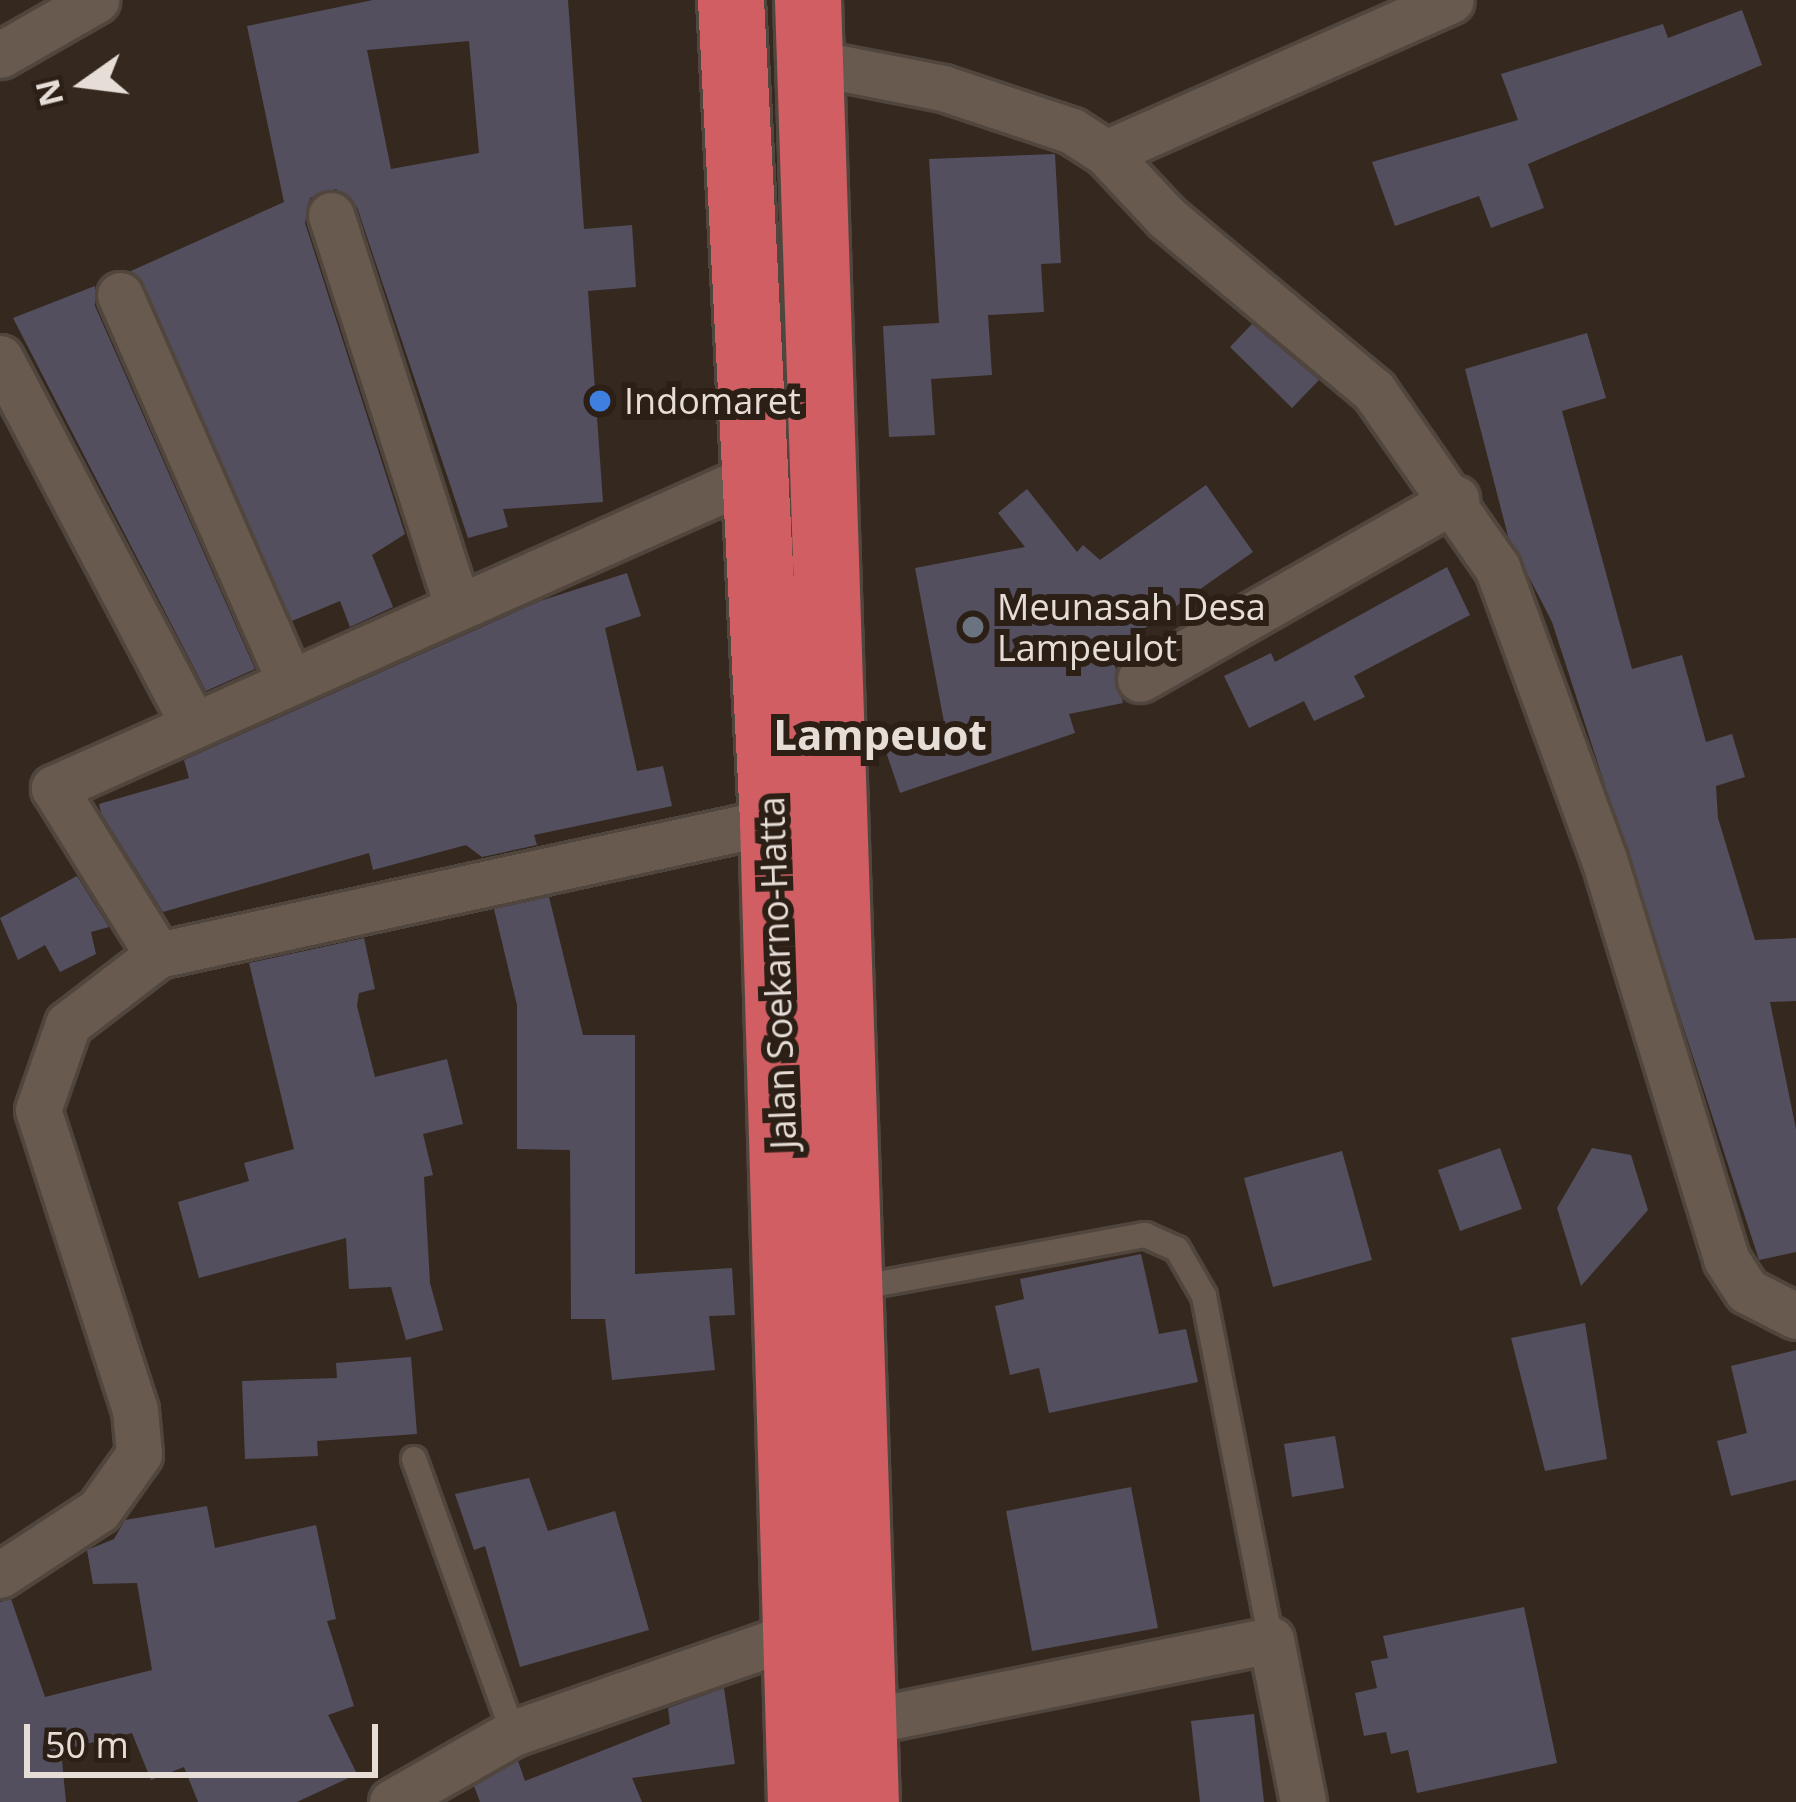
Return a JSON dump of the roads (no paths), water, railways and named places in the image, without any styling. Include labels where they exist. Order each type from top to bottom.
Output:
[{"type":"highway","name":"Jalan Soekarno-Hatta","points":[[731,0],[773,820],[801,1802]]},
{"type":"highway","name":"Jalan Soekarno-Hatta","points":[[809,31],[856,1288],[866,1802]]},
{"type":"street","points":[[0,55],[96,0]]},
{"type":"street","points":[[1106,153],[1451,0]]},
{"type":"street","points":[[809,31],[944,88],[1072,130],[1106,153],[1167,218],[1223,256],[1374,391],[1456,499],[1496,567],[1604,859],[1726,1259],[1747,1291],[1796,1316]]},
{"type":"street","points":[[331,215],[456,603]]},
{"type":"street","points":[[120,295],[289,680]]},
{"type":"street","points":[[0,358],[193,724]]},
{"type":"street","points":[[158,956],[54,788],[456,603],[758,474]]},
{"type":"street","points":[[1140,679],[1456,499]]},
{"type":"street","points":[[0,1575],[99,1510],[139,1454],[136,1410],[38,1111],[68,1024],[158,956],[773,820]]},
{"type":"street","points":[[392,1802],[513,1733],[797,1634]]},
{"type":"street","points":[[864,1722],[1271,1640],[1303,1802]]},
{"type":"lane","points":[[856,1288],[1145,1235],[1177,1249],[1204,1296],[1271,1640]]},
{"type":"lane","points":[[414,1459],[513,1733]]},
{"type":"place","name":"Indomaret","points":[[600,401]]},
{"type":"place","name":"Meunasah Desa Lampeulot","points":[[973,627]]},
{"type":"district","name":"Lampeuot","points":[[880,734]]}]
